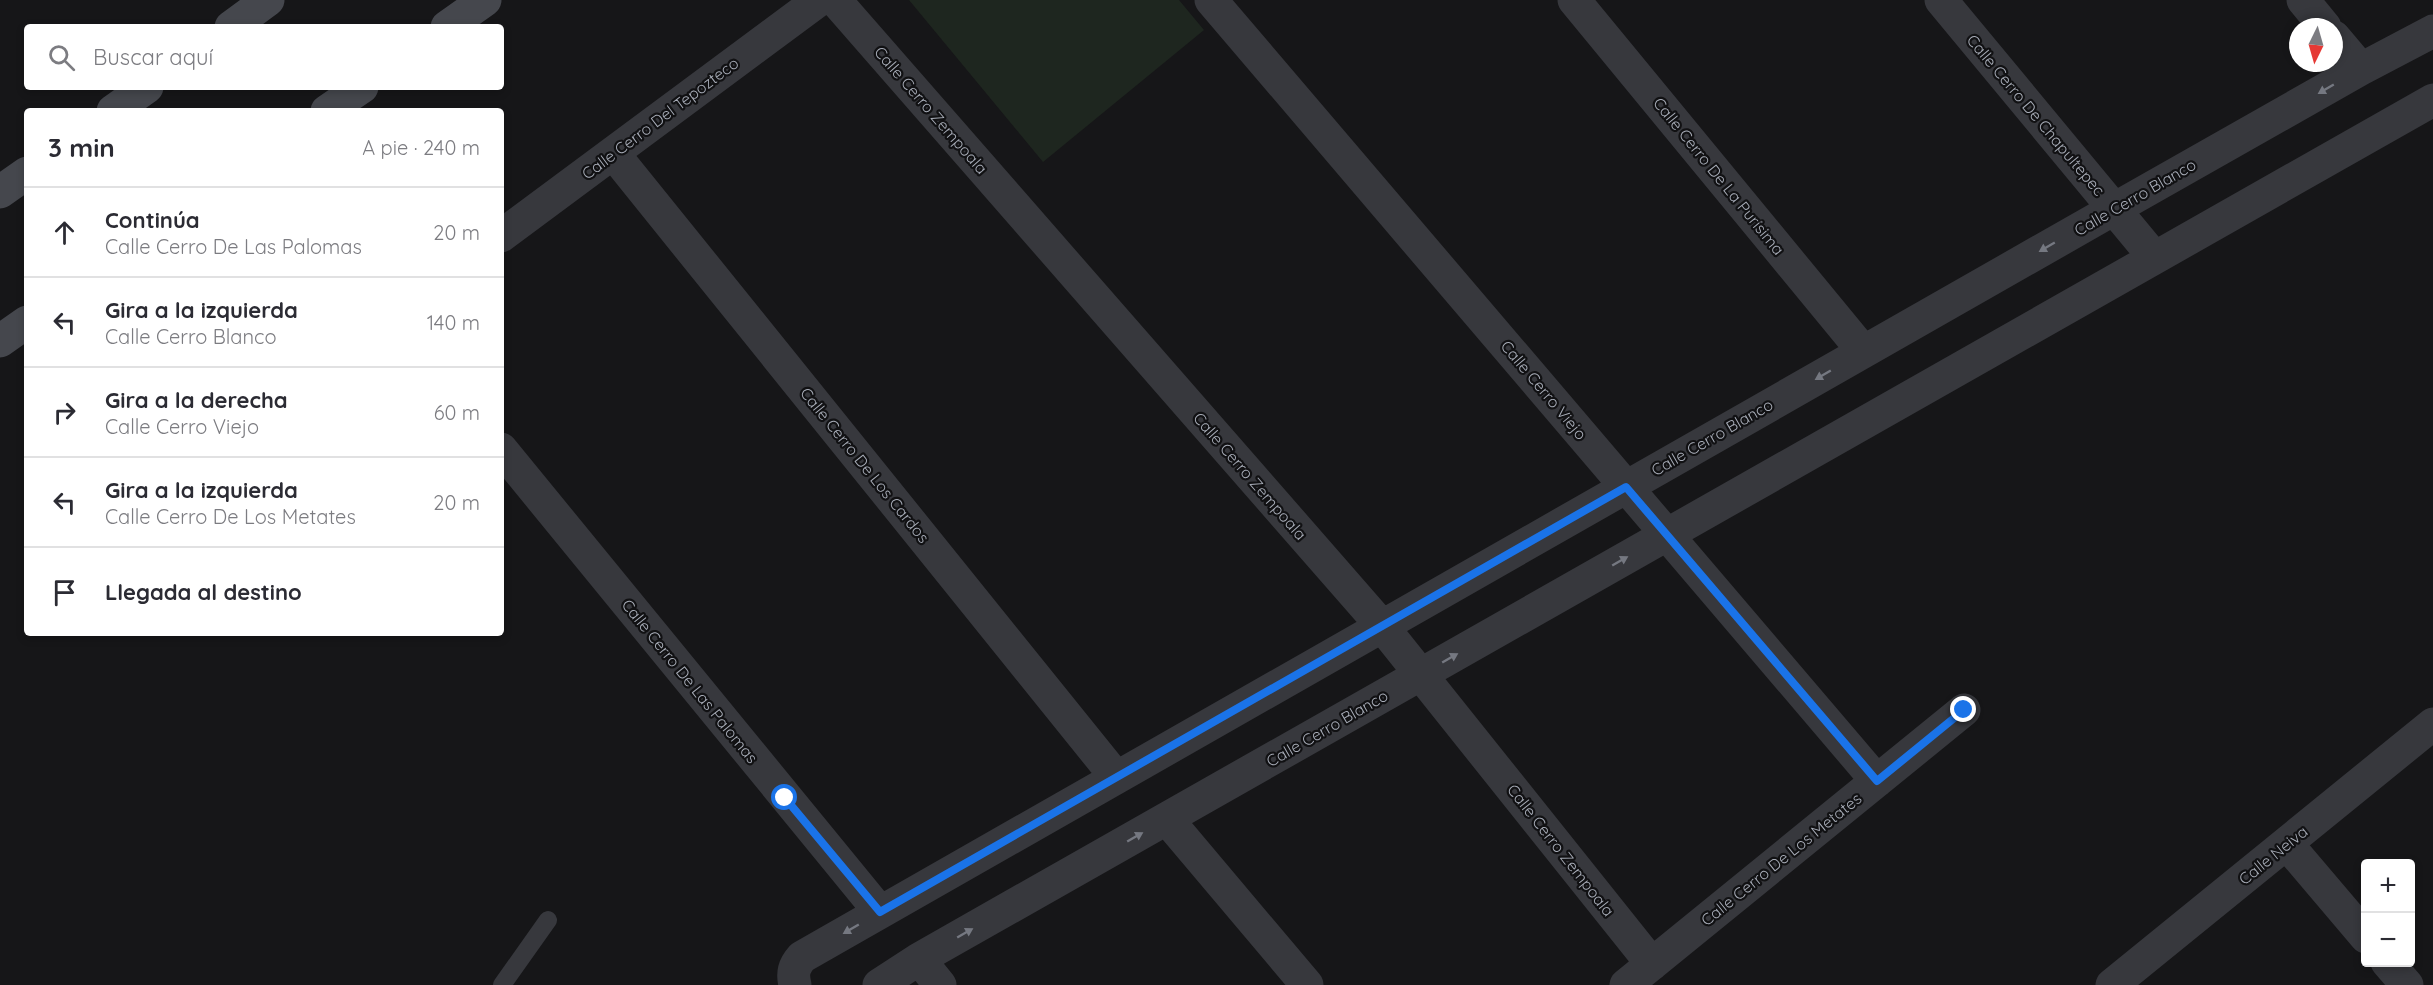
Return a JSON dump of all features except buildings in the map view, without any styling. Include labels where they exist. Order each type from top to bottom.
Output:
[{"type":"main road","points":[[235,24],[268,0]]},
{"type":"main road","points":[[451,24],[485,0]]},
{"type":"main road","points":[[117,108],[143,90]]},
{"type":"main road","points":[[331,108],[358,90]]},
{"type":"main road","points":[[0,192],[24,175]]},
{"type":"main road","points":[[0,341],[24,324]]},
{"type":"street","name":"Calle Cerro Del Tepozteco","points":[[504,234],[819,0]]},
{"type":"street","name":"Calle Cerro Zempoala","points":[[835,0],[1382,626],[1652,964]]},
{"type":"street","name":"Calle Cerro Viejo","points":[[1211,0],[1877,781]]},
{"type":"street","name":"Calle Cerro De La Purísima","points":[[1574,0],[1863,351]]},
{"type":"street","name":"Calle Cerro De Chapultepec","points":[[1941,0],[2154,257]]},
{"type":"street","points":[[2303,0],[2318,18]]},
{"type":"street","name":"Calle Cerro Blanco","points":[[795,985],[793,974],[795,965],[802,957],[1863,351],[2361,69],[2433,31]]},
{"type":"street","points":[[2343,48],[2361,69]]},
{"type":"street","name":"Calle Cerro Blanco","points":[[879,985],[919,959],[2433,100]]},
{"type":"street","name":"Calle Cerro De Los Cardos","points":[[613,153],[1116,777]]},
{"type":"street","name":"Calle Cerro De Las Palomas","points":[[504,453],[880,912]]},
{"type":"street","name":"Calle Cerro De Los Metates","points":[[1626,985],[1964,710]]},
{"type":"street","name":"Calle Neiva","points":[[2112,985],[2433,724]]},
{"type":"street","points":[[1167,819],[1307,985]]},
{"type":"street","points":[[2287,844],[2361,931]]},
{"type":"street","points":[[919,959],[940,985]]},
{"type":"street","points":[[2391,967],[2407,985]]},
{"type":"lane","points":[[502,985],[548,920]]},
{"type":"shaded area","points":[[909,0],[1179,0],[1204,30],[1043,162]]},
{"type":"route","points":[[785,798],[880,912],[1626,487],[1877,781],[1964,710]]}]
